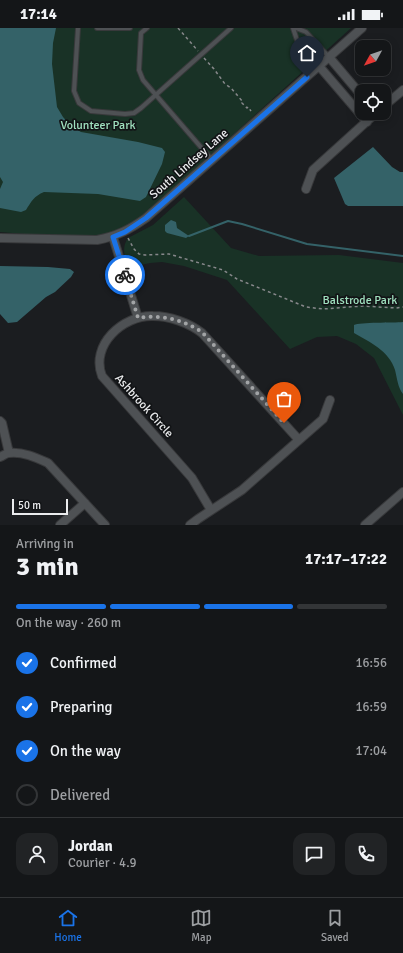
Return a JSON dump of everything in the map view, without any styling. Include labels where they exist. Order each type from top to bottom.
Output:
[{"type":"street","name":"South Lindsey Lane","points":[[0,238],[97,240],[113,237],[125,232],[146,218],[362,28]]},
{"type":"street","points":[[329,57],[355,88]]},
{"type":"street","points":[[306,189],[313,170],[367,122],[319,66]]},
{"type":"street","points":[[391,100],[403,90]]},
{"type":"street","points":[[113,237],[138,318]]},
{"type":"street","name":"Ashbrook Circle","points":[[211,510],[192,478],[105,381],[100,370],[100,352],[108,338],[121,327],[138,318],[154,316],[190,326],[202,332],[300,440]]},
{"type":"street","points":[[190,525],[242,490],[300,440],[323,419],[330,400]]},
{"type":"street","points":[[0,421],[2,423],[9,453]]},
{"type":"street","points":[[0,457],[9,453],[37,457],[48,464],[105,525]]},
{"type":"street","points":[[365,525],[403,492]]},
{"type":"street","points":[[60,525],[85,503]]},
{"type":"lane","points":[[78,28],[74,91],[79,103],[91,111],[125,114],[134,112],[156,96],[231,28]]},
{"type":"lane","points":[[97,28],[130,28]]},
{"type":"lane","points":[[147,28],[141,33],[139,70],[143,80],[212,160]]},
{"type":"lane","points":[[292,28],[297,40],[319,66]]},
{"type":"lane","points":[[296,28],[306,32],[329,57]]},
{"type":"path","points":[[178,28],[214,68],[225,84],[231,88],[243,102],[242,103],[246,108],[248,107],[251,111]]},
{"type":"path","points":[[125,232],[134,249],[139,254],[169,254],[223,270],[237,279],[306,307],[323,309],[363,306],[403,307]]},
{"type":"green space","name":"Volunteer Park","points":[[0,28],[351,28],[128,230],[97,240],[0,232]]},
{"type":"green space","name":"Balstrode Park","points":[[184,197],[231,248],[259,256],[339,255],[403,263],[403,415],[374,358],[356,344],[337,336],[317,337],[290,349],[227,280],[184,266],[162,262],[128,268],[124,249],[128,238],[153,225]]},
{"type":"water","points":[[0,28],[56,28],[53,43],[52,64],[57,107],[71,126],[81,132],[138,142],[162,148],[165,152],[162,164],[146,197],[140,201],[98,194],[44,192],[35,197],[26,210],[21,212],[0,208],[0,189],[3,182],[0,177]]},
{"type":"water","points":[[373,147],[392,167],[400,172],[403,172],[403,206],[348,206],[345,204],[334,178]]},
{"type":"water","points":[[171,220],[176,222],[177,228],[189,236],[186,238],[167,233],[165,231],[165,225]]},
{"type":"water","points":[[0,266],[48,267],[70,269],[74,272],[71,277],[55,292],[46,297],[17,322],[8,323],[0,314]]},
{"type":"water","points":[[403,322],[403,394],[399,386],[395,370],[388,357],[384,352],[354,333],[354,325],[363,323]]},
{"type":"waterway","points":[[189,236],[228,221],[307,244],[403,256]]},
{"type":"way so far","points":[[125,275],[138,318],[154,316],[176,320],[202,332],[284,423]]},
{"type":"route","points":[[125,275],[113,237],[125,232],[146,218],[307,77]]}]
